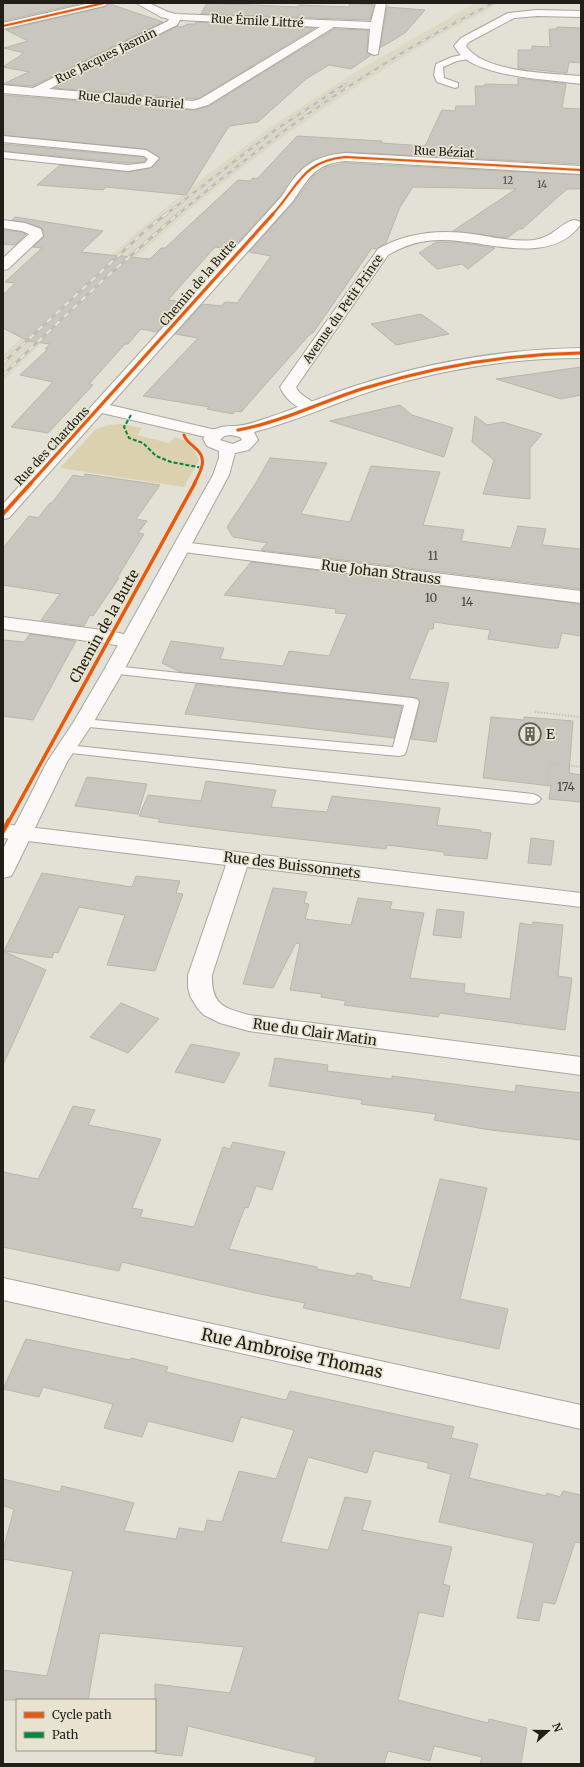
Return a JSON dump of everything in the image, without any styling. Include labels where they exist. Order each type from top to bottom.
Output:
[{"type":"street","points":[[3,26],[102,3]]},
{"type":"street","name":"Rue Émile Littré","points":[[141,3],[165,15],[176,17],[376,26]]},
{"type":"street","points":[[374,52],[376,26],[381,3]]},
{"type":"street","points":[[581,14],[527,13],[506,17],[461,43],[461,50],[466,57],[488,67],[581,80]]},
{"type":"street","name":"Rue Jacques Jasmin","points":[[34,92],[173,23],[176,17]]},
{"type":"street","name":"Rue Claude Fauriel","points":[[3,89],[194,105],[204,102],[332,24]]},
{"type":"street","name":"Rue Béziat","points":[[308,169],[320,161],[346,157],[581,170]]},
{"type":"street","name":"Chemin de la Butte","points":[[100,408],[255,232],[288,198],[293,188],[308,169]]},
{"type":"street","points":[[3,224],[31,229],[36,232],[36,236],[3,266]]},
{"type":"street","name":"Avenue du Petit Prince","points":[[310,408],[291,394],[288,387],[383,252],[402,241],[433,236],[466,238],[508,244],[539,244],[552,240],[574,224]]},
{"type":"street","points":[[100,408],[214,434],[224,430],[244,435],[265,431],[302,415],[310,408],[355,392],[471,362],[530,355],[581,353]]},
{"type":"street","name":"Rue des Chardons","points":[[3,514],[100,408]]},
{"type":"street","points":[[214,434],[211,439],[213,443],[228,449],[243,447],[244,435]]},
{"type":"street","points":[[3,871],[12,832],[84,723],[114,670],[221,475],[227,458],[228,449]]},
{"type":"street","name":"Rue Johan Strauss","points":[[182,547],[581,597]]},
{"type":"street","points":[[3,623],[130,641]]},
{"type":"street","name":"Rue des Buissonnets","points":[[12,832],[581,900]]},
{"type":"street","name":"Rue du Clair Matin","points":[[238,858],[200,975],[198,986],[202,998],[210,1009],[224,1017],[248,1023],[581,1066]]},
{"type":"street","name":"Rue Ambroise Thomas","points":[[3,1289],[581,1417]]},
{"type":"lane","points":[[455,85],[440,80],[438,75],[440,66],[455,59],[466,57]]},
{"type":"lane","points":[[3,139],[146,153],[154,158],[148,165],[128,168],[3,155]]},
{"type":"lane","points":[[50,160],[65,145]]},
{"type":"lane","points":[[84,723],[399,752],[412,702],[114,670]]},
{"type":"lane","points":[[67,749],[533,799]]},
{"type":"path","points":[[536,712],[581,717]]},
{"type":"path","points":[[533,799],[545,801],[550,763],[581,767]]},
{"type":"shaded area","points":[[475,3],[500,3],[438,36],[363,82],[284,136],[206,196],[161,235],[73,312],[3,381],[3,355],[140,229],[194,185],[269,128],[352,74]]},
{"type":"shaded area","points":[[121,424],[142,428],[137,435],[169,443],[175,437],[184,441],[190,446],[199,460],[184,487],[60,468],[96,429],[109,425]]},
{"type":"building","points":[[3,3],[83,3],[3,21]]},
{"type":"building","points":[[207,3],[298,7],[299,5],[349,7],[350,3],[374,5],[370,20],[201,14]]},
{"type":"building","points":[[110,4],[163,22],[33,86],[3,84],[29,72],[3,67],[24,53],[4,48],[28,41],[6,30],[104,7]]},
{"type":"building","points":[[387,7],[425,10],[405,33],[380,48]]},
{"type":"building","points":[[196,22],[315,28],[199,98],[193,99],[54,88],[178,26],[181,27],[188,24],[195,24]]},
{"type":"building","points":[[557,27],[581,28],[581,63],[569,62],[567,73],[518,68],[518,50],[532,50],[532,46],[550,47],[549,29],[557,29]]},
{"type":"building","points":[[334,29],[368,30],[367,52],[371,55],[351,69],[329,65],[306,79],[258,122],[229,126],[186,195],[106,187],[103,190],[37,185],[60,165],[128,172],[151,168],[160,158],[146,149],[3,135],[3,95],[194,110],[209,106]]},
{"type":"building","points":[[518,78],[566,84],[562,108],[581,109],[581,164],[345,152],[314,159],[300,170],[281,195],[232,249],[215,247],[168,300],[184,302],[157,332],[141,329],[128,344],[125,344],[89,384],[93,385],[48,433],[11,427],[53,382],[20,375],[48,349],[45,349],[50,344],[28,341],[3,328],[3,295],[15,283],[5,282],[42,248],[33,247],[44,236],[42,228],[25,222],[12,220],[15,217],[103,231],[81,252],[150,259],[161,248],[165,248],[238,180],[250,181],[253,178],[257,179],[297,136],[382,141],[381,143],[425,146],[442,110],[455,111],[456,106],[476,106],[475,86],[484,86],[485,84],[518,85]]},
{"type":"building","points":[[3,144],[143,157],[146,159],[144,162],[128,163],[3,151]]},
{"type":"building","points":[[345,163],[581,175],[581,189],[567,189],[522,229],[519,229],[507,238],[453,231],[516,189],[413,187],[400,207],[386,243],[376,249],[372,248],[313,333],[311,333],[241,412],[235,411],[233,414],[207,409],[209,407],[143,396],[198,338],[175,334],[203,304],[222,306],[225,302],[237,303],[271,256],[249,252],[294,202],[314,175],[327,167]]},
{"type":"building","points":[[3,230],[22,232],[26,234],[15,245],[3,244]]},
{"type":"building","points":[[436,242],[458,242],[495,248],[468,269],[462,264],[437,269],[419,253]]},
{"type":"building","points":[[421,314],[449,334],[396,345],[371,324]]},
{"type":"building","points":[[581,367],[581,395],[561,399],[496,379]]},
{"type":"building","points":[[400,405],[412,415],[453,428],[444,457],[330,421]]},
{"type":"building","points":[[475,416],[487,425],[503,422],[542,434],[530,448],[530,499],[483,494],[494,460],[472,442]]},
{"type":"building","points":[[270,458],[327,463],[301,514],[350,522],[371,466],[440,472],[423,525],[464,530],[461,541],[511,548],[518,526],[546,529],[542,545],[581,549],[581,589],[261,550],[267,543],[233,537],[227,527],[256,483]]},
{"type":"building","points":[[85,474],[160,485],[136,519],[147,521],[138,533],[144,534],[117,578],[119,578],[93,616],[90,615],[84,626],[41,620],[60,594],[3,585],[3,548],[29,516],[38,518],[50,503],[52,503],[73,475],[84,477]]},
{"type":"building","points":[[251,562],[581,604],[581,636],[562,633],[558,648],[549,648],[488,639],[490,630],[434,622],[433,629],[429,629],[409,679],[449,683],[436,742],[411,739],[420,702],[417,698],[180,672],[162,663],[171,641],[224,648],[220,659],[283,666],[289,651],[329,656],[347,614],[335,613],[336,609],[224,595]]},
{"type":"building","points":[[30,634],[76,641],[33,720],[3,716],[3,640],[24,642]]},
{"type":"building","points":[[196,684],[402,706],[394,738],[185,714]]},
{"type":"building","points":[[491,717],[524,720],[524,717],[573,721],[569,773],[581,775],[581,802],[549,799],[551,786],[483,778]]},
{"type":"building","points":[[87,777],[147,784],[138,814],[75,806]]},
{"type":"building","points":[[206,781],[276,790],[271,807],[327,812],[332,796],[440,808],[437,825],[481,830],[481,832],[491,833],[487,859],[444,855],[444,852],[387,845],[386,849],[228,831],[158,822],[160,819],[139,816],[148,795],[201,801]]},
{"type":"building","points":[[531,838],[554,841],[551,865],[528,863]]},
{"type":"building","points":[[42,873],[132,887],[136,876],[180,881],[176,893],[183,894],[155,971],[107,965],[125,915],[79,907],[58,953],[54,952],[52,958],[4,951]]},
{"type":"building","points":[[273,888],[307,892],[304,903],[309,904],[305,919],[351,925],[358,898],[392,902],[390,909],[424,913],[410,978],[465,984],[464,993],[510,999],[520,923],[532,925],[533,922],[563,925],[558,976],[572,978],[565,1030],[440,1013],[438,1017],[344,1005],[346,1001],[321,997],[322,994],[290,990],[300,944],[296,943],[273,988],[243,984]]},
{"type":"building","points":[[437,909],[464,912],[461,938],[433,935]]},
{"type":"building","points":[[3,951],[46,970],[3,1065]]},
{"type":"building","points":[[121,1003],[159,1019],[128,1053],[90,1037]]},
{"type":"building","points":[[191,1044],[240,1053],[224,1083],[175,1072]]},
{"type":"building","points":[[275,1058],[328,1065],[327,1071],[392,1079],[392,1076],[515,1092],[516,1085],[581,1093],[581,1140],[490,1130],[434,1120],[436,1114],[361,1104],[362,1100],[269,1086]]},
{"type":"building","points":[[73,1106],[95,1110],[88,1125],[161,1139],[132,1208],[143,1210],[140,1217],[194,1227],[223,1147],[230,1149],[233,1142],[285,1152],[272,1190],[256,1186],[248,1208],[245,1207],[229,1249],[354,1276],[357,1273],[372,1276],[372,1280],[410,1288],[440,1179],[487,1188],[460,1299],[508,1309],[499,1349],[303,1308],[305,1303],[122,1262],[119,1271],[3,1247],[3,1172],[38,1179]]},
{"type":"building","points":[[26,1339],[130,1360],[131,1358],[168,1367],[166,1372],[286,1400],[290,1391],[454,1427],[451,1438],[478,1444],[469,1478],[546,1496],[547,1493],[560,1497],[563,1491],[581,1495],[581,1543],[575,1542],[555,1604],[543,1602],[539,1621],[517,1618],[534,1543],[439,1522],[451,1474],[427,1468],[429,1463],[374,1451],[367,1473],[308,1457],[281,1542],[328,1550],[345,1497],[371,1501],[362,1530],[452,1547],[443,1584],[450,1586],[443,1617],[419,1612],[398,1700],[488,1723],[489,1719],[527,1728],[521,1764],[480,1764],[482,1757],[434,1746],[430,1761],[388,1751],[384,1764],[314,1764],[316,1757],[188,1726],[182,1756],[155,1753],[155,1684],[230,1693],[244,1647],[100,1633],[88,1699],[3,1700],[3,1670],[47,1676],[73,1571],[3,1559],[3,1550],[14,1509],[3,1506],[3,1479],[60,1492],[62,1486],[134,1503],[124,1531],[176,1539],[179,1528],[204,1532],[207,1520],[222,1522],[239,1471],[276,1479],[294,1430],[241,1417],[233,1442],[148,1421],[142,1437],[104,1428],[113,1404],[43,1387],[39,1397],[3,1389]]},
{"type":"railway","points":[[177,215],[251,156],[329,100],[410,48],[493,3]]},
{"type":"railway","points":[[165,215],[275,130],[345,84]]},
{"type":"railway","points":[[3,363],[146,230],[166,214]]},
{"type":"railway","points":[[3,375],[103,280],[178,214]]},
{"type":"marked path","points":[[131,415],[124,427],[129,438],[143,443],[156,456],[171,462],[203,468]]},
{"type":"cycle path","points":[[3,26],[104,3]]},
{"type":"cycle path","points":[[3,514],[288,198],[293,189],[310,168],[325,160],[345,157],[581,170]]},
{"type":"cycle path","points":[[238,430],[251,428],[365,388],[425,371],[487,359],[519,355],[581,353]]},
{"type":"cycle path","points":[[3,831],[203,468],[203,460],[201,455],[198,450],[185,439],[184,435]]},
{"type":"place","name":"E","points":[[530,734]]}]
